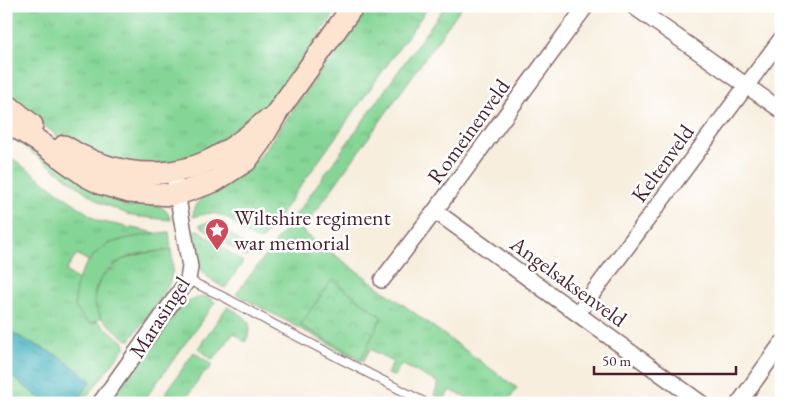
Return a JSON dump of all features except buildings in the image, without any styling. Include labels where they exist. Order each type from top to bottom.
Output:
[{"type":"street","points":[[6,121],[38,141],[86,176],[102,184],[128,192],[171,195],[215,182],[246,161],[260,142],[278,111],[354,6]]},
{"type":"street","name":"Romeinenveld","points":[[382,280],[435,212],[586,6]]},
{"type":"street","points":[[632,6],[781,110]]},
{"type":"street","name":"Keltenveld","points":[[578,313],[781,39]]},
{"type":"street","points":[[6,104],[35,127],[68,149],[91,161],[119,170],[140,172],[173,170],[195,166],[225,152],[278,111]]},
{"type":"street","name":"Marasingel","points":[[100,403],[188,280],[190,267],[173,170]]},
{"type":"street","name":"Angelsaksenveld","points":[[435,212],[701,403]]},
{"type":"street","points":[[739,403],[781,344]]},
{"type":"lane","points":[[188,280],[426,403]]},
{"type":"green space","points":[[6,6],[340,6],[267,108],[227,143],[196,159],[141,166],[102,157],[64,141],[6,96]]},
{"type":"green space","points":[[366,6],[429,6],[263,239],[251,237],[229,220],[217,214],[193,217],[194,209],[204,194],[259,158]]},
{"type":"green space","points":[[445,6],[462,6],[302,231],[517,388],[506,403],[471,403],[472,400],[450,390],[443,401],[434,395],[439,383],[401,364],[394,376],[387,374],[393,362],[370,349],[363,362],[236,294],[290,223]]},
{"type":"green space","points":[[6,133],[159,205],[167,212],[171,220],[132,216],[99,202]]},
{"type":"green space","points":[[6,154],[98,221],[156,233],[88,261],[77,254],[66,271],[78,280],[75,307],[92,324],[97,321],[124,342],[125,347],[82,403],[75,403],[91,381],[62,358],[6,330]]},
{"type":"green space","points":[[210,222],[218,224],[247,247],[248,254],[246,258],[199,225]]},
{"type":"green space","points":[[198,230],[243,262],[225,288],[207,276],[199,265],[193,231]]},
{"type":"green space","points":[[169,232],[171,250],[128,257],[116,263],[106,272],[98,284],[94,297],[95,306],[101,318],[92,324],[85,320],[75,307],[76,286],[83,269],[96,253],[106,245],[117,241]]},
{"type":"green space","points":[[171,250],[173,270],[167,288],[130,340],[126,339],[101,318],[94,303],[95,292],[100,279],[121,260],[145,253]]},
{"type":"green space","points":[[332,280],[382,317],[361,359],[300,325]]},
{"type":"green space","points":[[205,296],[215,302],[142,403],[108,403],[178,310],[190,301]]},
{"type":"green space","points":[[227,307],[243,316],[247,320],[250,329],[245,342],[234,333],[213,360],[198,348]]},
{"type":"green space","points":[[194,352],[212,365],[207,372],[205,371],[183,403],[159,403]]},
{"type":"green space","points":[[6,372],[46,403],[18,403],[6,393]]},
{"type":"water","points":[[6,330],[62,358],[91,381],[75,403],[46,403],[6,372]]},
{"type":"place","name":"Wiltshire regiment war memorial","points":[[217,251]]}]
